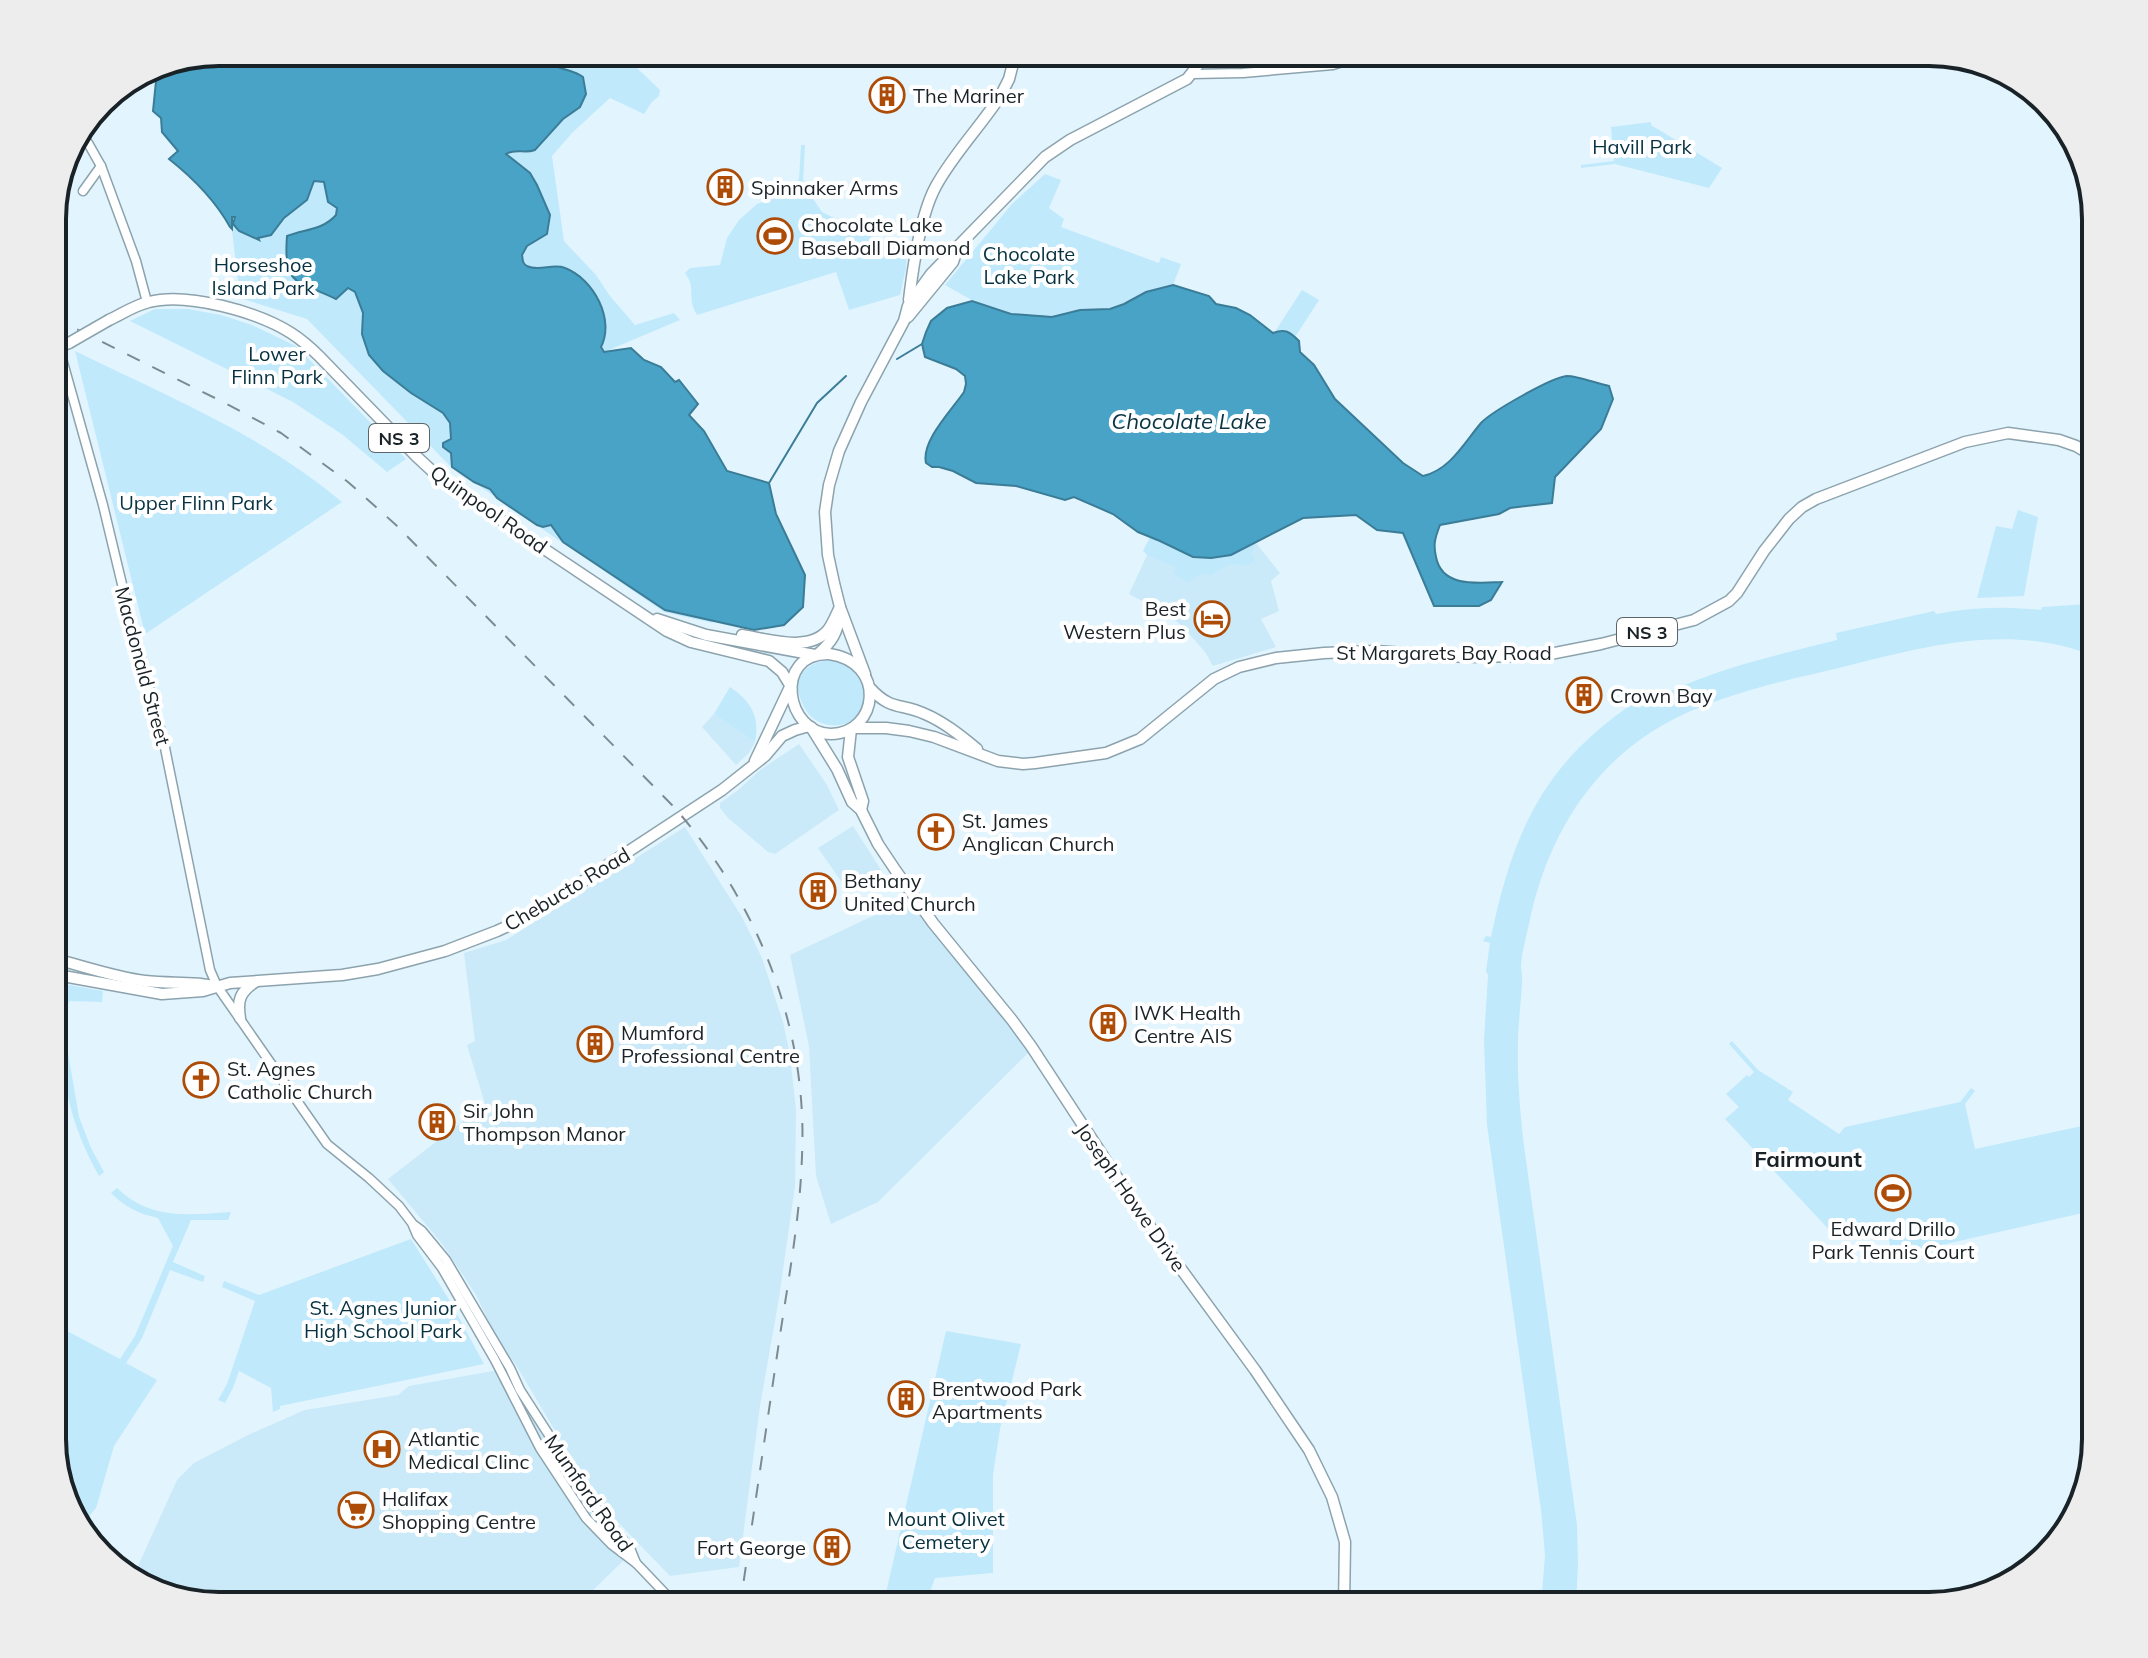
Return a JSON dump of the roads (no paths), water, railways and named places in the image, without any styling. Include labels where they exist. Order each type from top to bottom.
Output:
[{"type":"main road","points":[[904,321],[925,211],[932,193],[1001,95],[1012,66]]},
{"type":"main road","points":[[908,306],[934,277],[953,262],[957,249],[996,206],[1057,149],[1187,79],[1196,66]]},
{"type":"main road","points":[[917,251],[922,264],[934,277]]},
{"type":"main road","points":[[840,607],[837,632],[831,642],[800,667],[790,686],[796,709],[810,726],[833,734],[852,729],[867,709],[870,688],[840,607],[828,555],[825,512],[829,485],[850,425],[904,321],[934,277]]},
{"type":"main road","name":"Quinpool Road","points":[[66,344],[147,302],[170,298],[193,299],[289,331],[320,357],[444,482],[667,631],[691,642],[769,661],[782,672],[790,686]]},
{"type":"main road","name":"St Margarets Bay Road","points":[[852,729],[909,731],[1008,763],[1035,763],[1086,757],[1124,747],[1153,730],[1214,679],[1239,667],[1276,658],[1375,651],[1466,657],[1550,654],[1684,623],[1706,615],[1737,593],[1789,519],[1816,499],[1965,442],[2008,433],[2059,440],[2082,450]]},
{"type":"main road","points":[[696,632],[808,642],[827,631],[840,607]]},
{"type":"main road","name":"Quinpool Road","points":[[643,614],[696,632],[816,654]]},
{"type":"main road","points":[[816,654],[849,659],[865,674]]},
{"type":"main road","name":"Chebucto Road","points":[[754,763],[790,686]]},
{"type":"main road","name":"St Margarets Bay Road","points":[[870,688],[889,704],[919,711],[939,721],[989,758]]},
{"type":"main road","name":"Chebucto Road","points":[[66,977],[162,994],[203,991],[230,983],[342,975],[445,951],[530,916],[728,786],[765,756],[782,736],[810,726]]},
{"type":"main road","name":"Joseph Howe Drive","points":[[810,726],[878,844],[912,893],[1031,1046],[1143,1217],[1255,1370],[1309,1450],[1332,1497],[1345,1542],[1344,1592]]},
{"type":"main road","name":"Joseph Howe Drive","points":[[852,729],[848,757],[863,801],[861,810]]},
{"type":"main road","name":"Chebucto Road","points":[[66,962],[140,980],[197,982],[217,986]]},
{"type":"main road","points":[[240,1018],[238,1003],[243,991],[257,981]]},
{"type":"street","points":[[1192,74],[1322,66]]},
{"type":"street","points":[[86,142],[101,166],[136,261],[147,302]]},
{"type":"street","points":[[83,191],[101,166]]},
{"type":"street","name":"Macdonald Street","points":[[66,369],[164,743],[210,970],[217,986]]},
{"type":"street","name":"Mumford Road","points":[[217,986],[327,1144],[399,1206],[446,1260],[520,1390],[596,1508],[630,1548],[636,1563]]},
{"type":"street","name":"Mumford Road","points":[[412,1223],[417,1235],[442,1268],[500,1369],[540,1448],[586,1518],[664,1592]]},
{"type":"water","points":[[219,66],[555,66],[583,77],[586,94],[580,107],[563,119],[535,150],[506,154],[530,173],[550,215],[547,234],[527,246],[522,255],[523,263],[532,268],[565,268],[585,281],[603,313],[605,336],[601,347],[604,352],[631,348],[644,360],[661,367],[675,382],[679,380],[698,404],[689,415],[704,431],[727,471],[769,483],[776,514],[805,575],[803,607],[784,625],[754,630],[665,610],[563,542],[551,525],[537,525],[497,498],[490,489],[452,467],[451,453],[443,447],[443,443],[451,439],[450,423],[443,413],[383,371],[369,355],[362,334],[363,313],[355,292],[348,288],[336,299],[302,284],[290,273],[287,236],[320,226],[336,215],[337,208],[328,202],[324,182],[314,181],[307,200],[284,218],[271,235],[259,240],[239,231],[233,224],[235,217],[232,217],[232,229],[203,190],[169,159],[178,151],[162,132],[161,118],[153,111],[156,81],[179,71]]},
{"type":"water","name":"Chocolate Lake","points":[[1173,285],[1209,296],[1216,304],[1236,308],[1273,333],[1284,331],[1293,335],[1299,341],[1300,352],[1314,365],[1335,399],[1403,463],[1423,476],[1449,462],[1487,418],[1549,382],[1567,376],[1609,386],[1613,399],[1601,429],[1555,477],[1552,503],[1510,508],[1499,514],[1440,525],[1435,552],[1445,574],[1462,582],[1502,582],[1491,600],[1479,606],[1434,606],[1403,533],[1377,530],[1356,515],[1303,518],[1231,555],[1193,557],[1138,532],[1113,514],[1074,497],[1065,500],[1016,486],[976,483],[953,471],[926,463],[932,436],[964,392],[966,384],[965,376],[956,369],[925,357],[922,344],[926,332],[931,321],[947,308],[972,301],[1011,314],[1052,317],[1080,310],[1110,309],[1146,292]]},
{"type":"waterway","points":[[897,359],[922,344]]},
{"type":"waterway","points":[[769,483],[817,403],[846,376]]},
{"type":"railway","points":[[66,324],[281,433],[348,482],[396,525],[674,807],[704,844],[753,926],[772,970],[796,1061],[802,1108],[802,1156],[793,1250],[742,1592]]},
{"type":"place","name":"The Mariner","points":[[887,95]]},
{"type":"place","name":"Spinnaker Arms","points":[[725,187]]},
{"type":"place","name":"Chocolate Lake Baseball Diamond","points":[[775,236]]},
{"type":"place","name":"Best Western Plus","points":[[1212,619]]},
{"type":"place","name":"Crown Bay","points":[[1584,695]]},
{"type":"place","name":"St. James Anglican Church","points":[[936,832]]},
{"type":"place","name":"Bethany United Church","points":[[818,891]]},
{"type":"place","name":"IWK Health Centre AIS","points":[[1108,1023]]},
{"type":"place","name":"Mumford Professional Centre","points":[[595,1044]]},
{"type":"place","name":"St. Agnes Catholic Church","points":[[201,1080]]},
{"type":"place","name":"Sir John Thompson Manor","points":[[437,1122]]},
{"type":"place","name":"Edward Drillo Park Tennis Court","points":[[1893,1193]]},
{"type":"place","name":"Brentwood Park Apartments","points":[[906,1399]]},
{"type":"place","name":"Atlantic Medical Clinc","points":[[382,1449]]},
{"type":"place","name":"Halifax Shopping Centre","points":[[356,1510]]},
{"type":"place","name":"Fort George","points":[[832,1547]]},
{"type":"district","name":"Fairmount","points":[[1808,1159]]},
{"type":"park label","name":"Havill Park","points":[[1642,146]]},
{"type":"park label","name":"Chocolate Lake Park","points":[[1029,264]]},
{"type":"park label","name":"Horseshoe Island Park","points":[[263,276]]},
{"type":"park label","name":"Lower Flinn Park","points":[[277,364]]},
{"type":"park label","name":"Upper Flinn Park","points":[[196,502]]},
{"type":"park label","name":"St. Agnes Junior High School Park","points":[[383,1318]]},
{"type":"park label","name":"Mount Olivet Cemetery","points":[[946,1530]]}]
